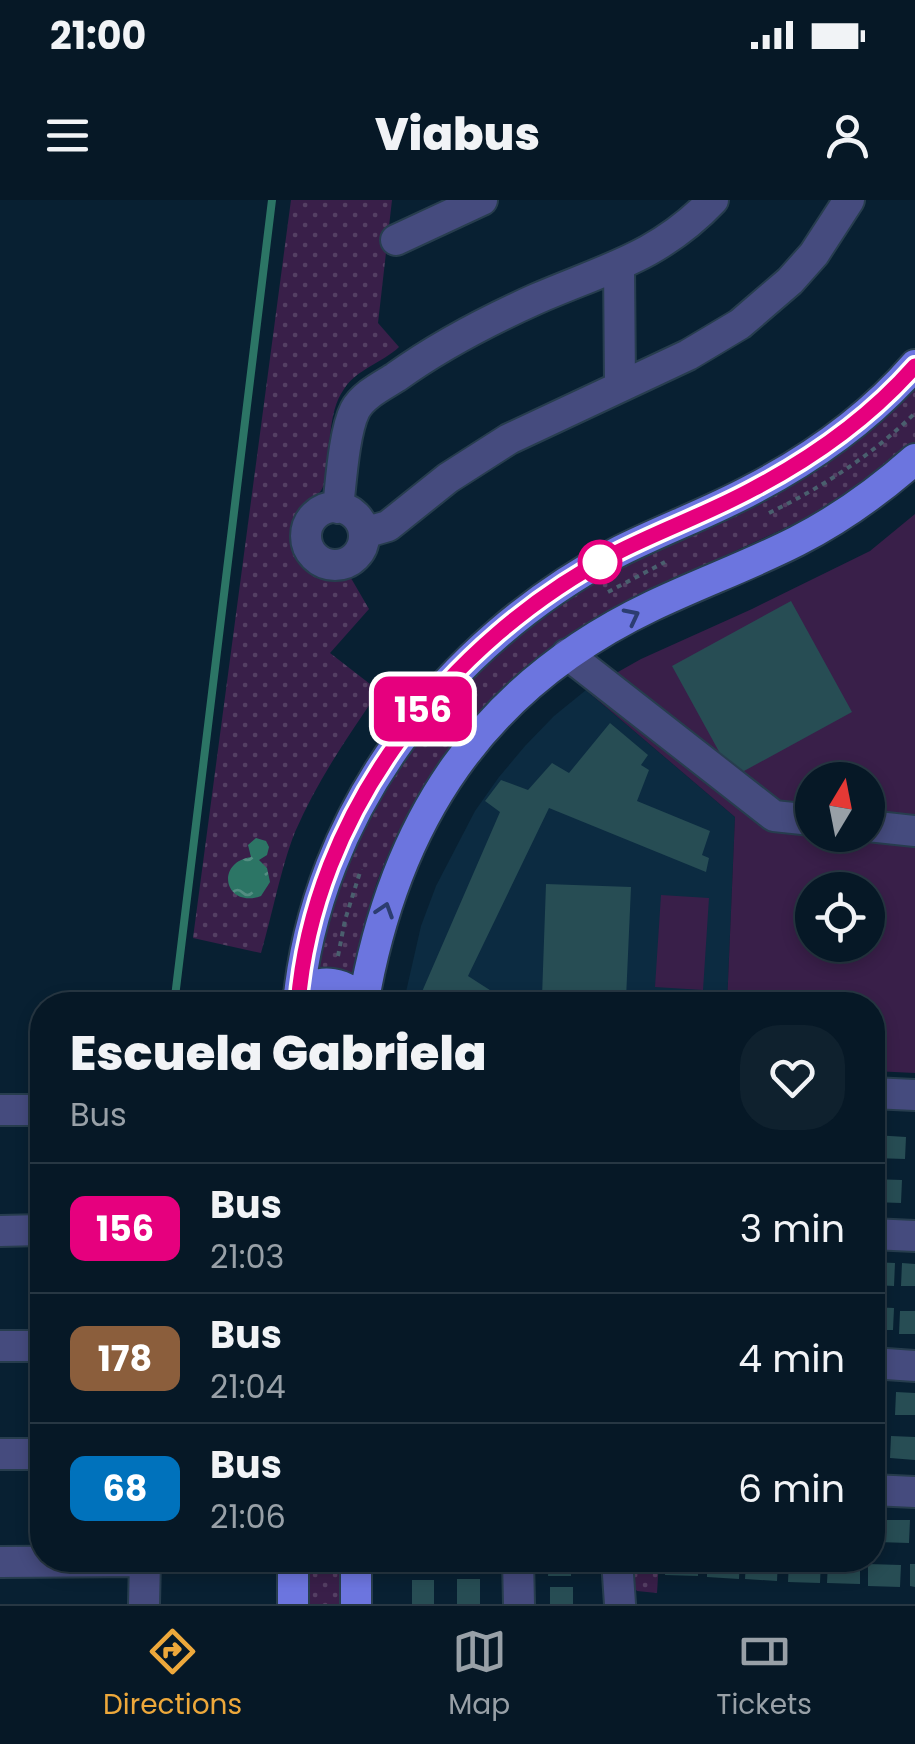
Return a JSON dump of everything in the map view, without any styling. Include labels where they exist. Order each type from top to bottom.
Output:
[{"type":"main road","points":[[299,992],[321,893],[348,825],[412,723],[467,661],[526,610],[587,570],[750,491],[814,453],[878,403],[915,366]]},
{"type":"main road","points":[[366,992],[391,892],[412,839],[455,767],[498,714],[567,654],[654,605],[823,527],[876,492],[915,458]]},
{"type":"main road","points":[[307,992],[314,985],[333,983],[353,992]]},
{"type":"main road","points":[[293,1572],[294,1604]]},
{"type":"main road","points":[[356,1572],[356,1604]]},
{"type":"street","points":[[396,240],[482,200]]},
{"type":"street","points":[[338,508],[352,420],[364,398],[488,322],[660,245],[713,200]]},
{"type":"street","points":[[364,534],[388,526],[448,478],[510,439],[715,340],[790,281],[814,254],[849,200]]},
{"type":"street","points":[[619,266],[620,386]]},
{"type":"street","points":[[327,508],[356,516],[364,534],[358,554],[340,565],[319,560],[306,543],[310,522],[327,508]]},
{"type":"street","points":[[567,654],[774,816],[795,818]]},
{"type":"street","points":[[885,828],[915,831]]},
{"type":"street","points":[[885,1094],[915,1095]]},
{"type":"street","points":[[0,1110],[30,1110]]},
{"type":"street","points":[[0,1231],[30,1230]]},
{"type":"street","points":[[885,1235],[915,1236]]},
{"type":"street","points":[[0,1346],[30,1346]]},
{"type":"street","points":[[885,1364],[915,1366]]},
{"type":"street","points":[[0,1454],[30,1454]]},
{"type":"street","points":[[885,1491],[915,1492]]},
{"type":"street","points":[[0,1562],[30,1562]]},
{"type":"street","points":[[144,1572],[144,1604]]},
{"type":"street","points":[[518,1572],[518,1604]]},
{"type":"street","points":[[618,1572],[620,1604],[633,1604]]},
{"type":"shaded area","points":[[291,200],[392,200],[378,323],[399,347],[356,376],[344,389],[332,421],[323,486],[303,510],[298,523],[307,555],[324,568],[348,573],[369,609],[330,653],[379,691],[323,777],[295,832],[261,953],[193,938]]},
{"type":"shaded area","points":[[915,386],[915,442],[873,478],[797,522],[599,617],[550,650],[490,703],[439,764],[398,833],[372,896],[354,980],[333,969],[310,971],[321,926],[387,775],[503,638]]},
{"type":"shaded area","points":[[915,514],[915,1073],[885,1072],[885,992],[728,992],[735,817],[586,690],[641,659],[870,551]]},
{"type":"shaded area","points":[[586,690],[735,817],[728,992],[406,992],[421,926],[436,886],[475,811],[499,777],[554,716]]},
{"type":"shaded area","points":[[661,895],[709,898],[703,990],[655,987]]},
{"type":"shaded area","points":[[308,1572],[344,1572],[343,1604],[308,1604]]},
{"type":"shaded area","points":[[631,1572],[658,1572],[657,1593],[637,1591],[631,1584]]},
{"type":"water","points":[[256,838],[266,841],[269,847],[267,855],[259,860],[267,868],[270,882],[261,896],[239,896],[232,891],[228,875],[239,861],[251,857],[248,845]]},
{"type":"building","points":[[791,601],[852,712],[733,777],[672,666]]},
{"type":"building","points":[[610,723],[648,755],[641,765],[649,770],[637,801],[710,831],[702,855],[709,858],[706,872],[549,808],[468,976],[493,992],[422,992],[500,812],[485,801],[501,780],[528,790],[552,763],[569,773]]},
{"type":"building","points":[[546,884],[631,887],[626,992],[542,992]]},
{"type":"building","points":[[885,1136],[906,1137],[905,1159],[885,1158]]},
{"type":"building","points":[[885,1179],[902,1180],[901,1203],[885,1202]]},
{"type":"building","points":[[885,1263],[895,1263],[894,1286],[885,1286]]},
{"type":"building","points":[[902,1263],[915,1264],[915,1286],[901,1286]]},
{"type":"building","points":[[885,1308],[894,1308],[893,1330],[885,1330]]},
{"type":"building","points":[[900,1311],[915,1311],[915,1334],[899,1334]]},
{"type":"building","points":[[896,1392],[915,1393],[915,1415],[895,1415]]},
{"type":"building","points":[[891,1436],[915,1437],[915,1460],[890,1458]]},
{"type":"building","points":[[885,1520],[910,1520],[909,1543],[885,1542]]},
{"type":"building","points":[[910,1564],[915,1564],[915,1587],[910,1586]]},
{"type":"building","points":[[885,1565],[901,1565],[900,1587],[868,1586],[868,1572],[885,1572]]},
{"type":"building","points":[[548,1572],[571,1572],[571,1576],[548,1576]]},
{"type":"building","points":[[665,1572],[698,1572],[698,1576],[665,1575]]},
{"type":"building","points":[[707,1572],[739,1572],[739,1579],[707,1577]]},
{"type":"building","points":[[745,1572],[777,1572],[777,1581],[745,1579]]},
{"type":"building","points":[[788,1572],[820,1572],[820,1583],[788,1582]]},
{"type":"building","points":[[827,1572],[860,1572],[860,1584],[827,1583]]},
{"type":"building","points":[[457,1579],[480,1579],[480,1604],[457,1604]]},
{"type":"building","points":[[412,1580],[434,1580],[434,1604],[412,1604]]},
{"type":"building","points":[[550,1587],[573,1587],[573,1604],[550,1604]]},
{"type":"waterway","points":[[176,992],[272,200]]},
{"type":"bus line","name":"156","points":[[300,992],[311,925],[348,825],[412,723],[467,661],[526,610],[587,570],[750,491],[814,453],[878,403],[915,366]]}]
